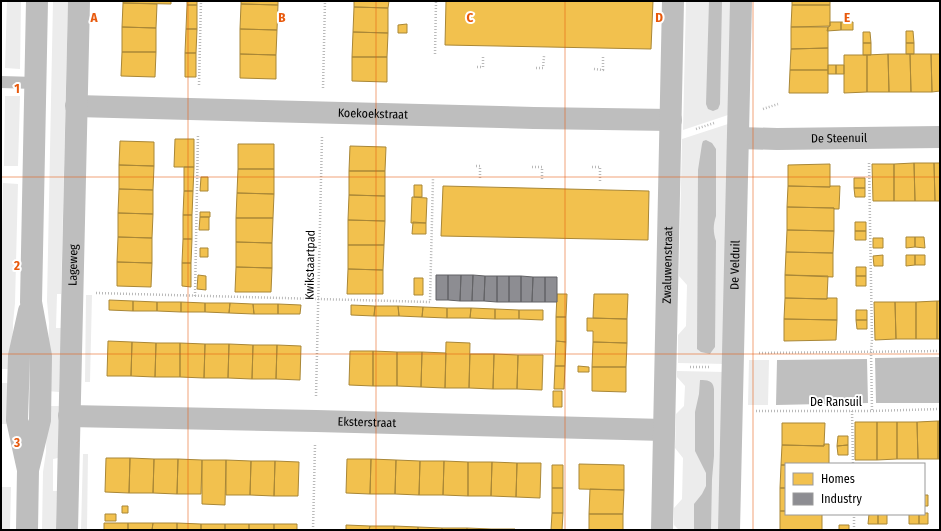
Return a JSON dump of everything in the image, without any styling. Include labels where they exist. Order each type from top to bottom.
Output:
[{"type":"street","points":[[27,530],[28,470],[40,420],[41,356],[31,302],[37,1]]},
{"type":"street","name":"Lageweg","points":[[66,530],[79,1]]},
{"type":"street","name":"Zwaluwenstraat","points":[[662,530],[673,1]]},
{"type":"street","name":"De Velduil","points":[[729,530],[742,1]]},
{"type":"street","name":"Koekoekstraat","points":[[76,106],[322,113],[671,120]]},
{"type":"street","name":"De Steenuil","points":[[739,138],[940,137]]},
{"type":"street","name":"Eksterstraat","points":[[69,416],[664,430]]},
{"type":"lane","points":[[1,82],[35,83]]},
{"type":"path","points":[[195,296],[201,1]]},
{"type":"path","name":"Kwikstaartpad","points":[[313,530],[325,1]]},
{"type":"path","points":[[435,54],[436,1]]},
{"type":"path","points":[[477,67],[483,67],[483,55]]},
{"type":"path","points":[[536,68],[543,68],[544,56]]},
{"type":"path","points":[[594,69],[603,70],[604,57]]},
{"type":"path","points":[[869,138],[872,411]]},
{"type":"path","points":[[476,166],[480,166],[480,179]]},
{"type":"path","points":[[532,166],[542,166],[542,180]]},
{"type":"path","points":[[592,167],[600,167],[600,181]]},
{"type":"path","points":[[96,293],[430,302],[433,178]]},
{"type":"path","points":[[666,366],[871,351],[940,351]]},
{"type":"path","name":"De Ransuil","points":[[732,411],[872,411],[940,409]]},
{"type":"path","points":[[852,410],[853,463]]},
{"type":"path","points":[[854,515],[854,530]]},
{"type":"shaded area","points":[[7,1],[21,1],[20,69],[5,68]]},
{"type":"shaded area","points":[[53,1],[68,1],[61,294],[57,294],[56,328],[61,328],[59,392],[47,391],[49,323],[47,301]]},
{"type":"shaded area","points":[[686,1],[733,1],[731,114],[683,130]]},
{"type":"shaded area","points":[[709,1],[722,1],[720,104],[718,109],[713,111],[708,109],[706,104]]},
{"type":"shaded area","points":[[5,96],[20,96],[18,166],[4,166]]},
{"type":"shaded area","points":[[731,123],[726,364],[678,363],[678,335],[686,326],[687,285],[679,276],[682,139]]},
{"type":"shaded area","points":[[706,140],[712,143],[716,149],[716,216],[714,222],[714,235],[716,241],[715,347],[710,354],[701,352],[697,349],[698,170],[702,144],[703,141]]},
{"type":"shaded area","points":[[3,183],[18,184],[12,369],[1,369]]},
{"type":"shaded area","points":[[86,295],[92,295],[90,382],[85,382]]},
{"type":"shaded area","points":[[940,357],[940,403],[876,403],[875,358]]},
{"type":"shaded area","points":[[867,359],[868,403],[776,405],[777,360]]},
{"type":"shaded area","points":[[749,360],[769,360],[768,405],[748,405]]},
{"type":"shaded area","points":[[677,371],[725,372],[722,530],[679,530],[674,525],[674,508],[682,499],[683,458],[675,448],[676,414],[684,406],[685,386],[677,377]]},
{"type":"shaded area","points":[[700,380],[707,380],[711,382],[714,389],[714,456],[711,530],[694,530],[694,504],[706,486],[706,473],[695,451],[695,412]]},
{"type":"shaded area","points":[[1,383],[11,383],[10,424],[1,424]]},
{"type":"shaded area","points":[[47,406],[59,406],[58,458],[53,459],[53,491],[57,491],[56,530],[42,530],[43,472],[46,452]]},
{"type":"shaded area","points":[[83,454],[88,454],[87,530],[81,530]]},
{"type":"shaded area","points":[[1,487],[11,487],[10,530],[1,530]]},
{"type":"building: Homes","points":[[123,1],[171,1],[171,4],[123,3]]},
{"type":"building: Homes","points":[[187,1],[197,1],[197,5],[187,5]]},
{"type":"building: Homes","points":[[241,1],[278,1],[278,5],[241,4]]},
{"type":"building: Homes","points":[[354,1],[389,1],[388,8],[354,7]]},
{"type":"building: Homes","points":[[446,1],[653,1],[651,49],[445,45]]},
{"type":"building: Homes","points":[[792,1],[830,1],[830,5],[792,5]]},
{"type":"building: Homes","points":[[123,3],[157,4],[156,28],[122,27]]},
{"type":"building: Homes","points":[[241,4],[278,5],[277,30],[240,29]]},
{"type":"building: Homes","points":[[187,5],[197,5],[197,29],[186,29]]},
{"type":"building: Homes","points":[[792,5],[830,5],[830,26],[791,27]]},
{"type":"building: Homes","points":[[354,7],[388,8],[388,33],[353,32]]},
{"type":"building: Homes","points":[[830,22],[841,22],[841,30],[827,31],[828,27],[830,26]]},
{"type":"building: Homes","points":[[841,22],[853,22],[853,30],[841,30]]},
{"type":"building: Homes","points":[[407,24],[407,33],[398,33],[398,25]]},
{"type":"building: Homes","points":[[122,27],[156,28],[156,52],[122,52]]},
{"type":"building: Homes","points":[[791,27],[828,27],[828,48],[791,49]]},
{"type":"building: Homes","points":[[186,29],[197,29],[196,53],[185,53]]},
{"type":"building: Homes","points":[[240,29],[277,30],[276,55],[240,54]]},
{"type":"building: Homes","points":[[906,31],[913,31],[914,43],[906,43]]},
{"type":"building: Homes","points":[[353,32],[388,33],[387,57],[352,57]]},
{"type":"building: Homes","points":[[863,32],[870,32],[871,43],[863,43]]},
{"type":"building: Homes","points":[[863,43],[871,43],[871,55],[863,55]]},
{"type":"building: Homes","points":[[906,43],[914,43],[914,54],[906,54]]},
{"type":"building: Homes","points":[[828,48],[828,70],[790,70],[791,49]]},
{"type":"building: Homes","points":[[122,52],[156,52],[155,77],[121,76]]},
{"type":"building: Homes","points":[[185,53],[196,53],[196,77],[185,77]]},
{"type":"building: Homes","points":[[240,54],[276,55],[276,79],[240,78]]},
{"type":"building: Homes","points":[[888,54],[889,92],[867,92],[867,55]]},
{"type":"building: Homes","points":[[888,54],[910,54],[911,92],[889,92]]},
{"type":"building: Homes","points":[[910,54],[931,54],[932,92],[911,92]]},
{"type":"building: Homes","points":[[931,54],[940,54],[940,91],[932,92]]},
{"type":"building: Homes","points":[[844,55],[867,55],[867,92],[844,93]]},
{"type":"building: Homes","points":[[352,57],[387,57],[387,82],[352,81]]},
{"type":"building: Homes","points":[[828,65],[836,65],[836,74],[828,74]]},
{"type":"building: Homes","points":[[836,65],[844,65],[844,74],[836,74]]},
{"type":"building: Homes","points":[[790,70],[828,70],[828,93],[789,93]]},
{"type":"building: Homes","points":[[175,139],[194,139],[194,167],[174,167]]},
{"type":"building: Homes","points":[[120,141],[154,142],[154,166],[119,165]]},
{"type":"building: Homes","points":[[238,144],[274,144],[274,169],[238,169]]},
{"type":"building: Homes","points":[[350,146],[386,147],[385,171],[349,171]]},
{"type":"building: Homes","points":[[914,163],[934,163],[935,201],[915,201]]},
{"type":"building: Homes","points":[[914,163],[915,201],[894,201],[894,164]]},
{"type":"building: Homes","points":[[934,163],[940,163],[940,201],[935,201]]},
{"type":"building: Homes","points":[[830,164],[830,187],[788,186],[788,165]]},
{"type":"building: Homes","points":[[872,164],[894,164],[894,201],[873,201]]},
{"type":"building: Homes","points":[[119,165],[154,166],[153,190],[119,189]]},
{"type":"building: Homes","points":[[184,167],[194,167],[193,191],[184,191]]},
{"type":"building: Homes","points":[[238,169],[274,169],[274,194],[237,193]]},
{"type":"building: Homes","points":[[349,171],[385,171],[385,196],[349,195]]},
{"type":"building: Homes","points":[[201,177],[208,177],[208,191],[200,191]]},
{"type":"building: Homes","points":[[854,178],[865,178],[865,188],[854,188]]},
{"type":"building: Homes","points":[[414,185],[422,185],[422,197],[414,197]]},
{"type":"building: Homes","points":[[443,186],[649,191],[648,240],[441,236]]},
{"type":"building: Homes","points":[[788,186],[840,186],[839,209],[787,207]]},
{"type":"building: Homes","points":[[854,188],[865,188],[865,197],[855,197]]},
{"type":"building: Homes","points":[[119,189],[153,190],[153,214],[118,213]]},
{"type":"building: Homes","points":[[184,191],[193,191],[192,215],[183,215]]},
{"type":"building: Homes","points":[[237,193],[274,194],[273,218],[236,218]]},
{"type":"building: Homes","points":[[349,195],[385,196],[385,221],[348,220]]},
{"type":"building: Homes","points":[[412,197],[427,198],[426,223],[411,223]]},
{"type":"building: Homes","points":[[787,207],[834,208],[834,231],[787,230]]},
{"type":"building: Homes","points":[[200,212],[210,212],[210,217],[200,217]]},
{"type":"building: Homes","points":[[118,213],[153,214],[152,238],[118,237]]},
{"type":"building: Homes","points":[[183,215],[192,215],[192,239],[183,239]]},
{"type":"building: Homes","points":[[200,217],[209,217],[209,230],[199,230]]},
{"type":"building: Homes","points":[[236,218],[273,218],[272,243],[236,242]]},
{"type":"building: Homes","points":[[348,220],[385,221],[384,245],[348,245]]},
{"type":"building: Homes","points":[[413,222],[426,223],[426,234],[412,234]]},
{"type":"building: Homes","points":[[855,222],[866,222],[866,231],[855,231]]},
{"type":"building: Homes","points":[[787,230],[834,231],[833,253],[786,252]]},
{"type":"building: Homes","points":[[855,231],[866,231],[866,240],[855,240]]},
{"type":"building: Homes","points":[[118,237],[152,238],[152,263],[117,262]]},
{"type":"building: Homes","points":[[906,237],[915,237],[915,247],[906,248]]},
{"type":"building: Homes","points":[[915,237],[924,237],[925,248],[915,247]]},
{"type":"building: Homes","points":[[873,238],[883,238],[883,248],[873,248]]},
{"type":"building: Homes","points":[[183,239],[192,239],[191,263],[182,263]]},
{"type":"building: Homes","points":[[236,242],[272,243],[272,268],[236,267]]},
{"type":"building: Homes","points":[[348,245],[384,245],[383,270],[348,269]]},
{"type":"building: Homes","points":[[200,248],[208,248],[208,257],[200,257]]},
{"type":"building: Homes","points":[[786,252],[833,253],[833,277],[785,275]]},
{"type":"building: Homes","points":[[883,255],[883,266],[874,266],[873,256]]},
{"type":"building: Homes","points":[[906,255],[915,255],[915,265],[906,266]]},
{"type":"building: Homes","points":[[915,255],[925,255],[925,265],[915,265]]},
{"type":"building: Homes","points":[[117,262],[152,263],[151,287],[117,286]]},
{"type":"building: Homes","points":[[182,263],[191,263],[191,287],[182,286]]},
{"type":"building: Homes","points":[[236,267],[272,268],[271,292],[235,292]]},
{"type":"building: Homes","points":[[856,267],[866,267],[866,276],[856,276]]},
{"type":"building: Homes","points":[[348,269],[383,270],[383,294],[347,294]]},
{"type":"building: Homes","points":[[198,275],[206,276],[206,290],[197,289]]},
{"type":"building: Homes","points":[[785,275],[828,276],[827,299],[785,298]]},
{"type":"building: Homes","points":[[856,276],[866,276],[866,286],[856,286]]},
{"type":"building: Homes","points":[[414,278],[423,278],[423,295],[414,295]]},
{"type":"building: Homes","points":[[557,294],[567,294],[566,317],[556,317]]},
{"type":"building: Homes","points":[[594,294],[628,294],[627,319],[593,318]]},
{"type":"building: Homes","points":[[785,298],[837,298],[837,320],[784,319]]},
{"type":"building: Homes","points":[[109,300],[133,301],[133,311],[109,310]]},
{"type":"building: Homes","points":[[133,301],[157,302],[157,311],[133,311]]},
{"type":"building: Homes","points":[[937,301],[937,339],[916,339],[916,302]]},
{"type":"building: Homes","points":[[937,301],[940,301],[940,339],[937,339]]},
{"type":"building: Homes","points":[[157,302],[181,302],[181,312],[157,311]]},
{"type":"building: Homes","points":[[181,302],[205,303],[205,312],[181,312]]},
{"type":"building: Homes","points":[[874,302],[895,302],[896,339],[875,340]]},
{"type":"building: Homes","points":[[895,302],[916,302],[916,339],[896,339]]},
{"type":"building: Homes","points":[[205,303],[230,303],[229,313],[205,312]]},
{"type":"building: Homes","points":[[230,303],[253,304],[254,314],[229,313]]},
{"type":"building: Homes","points":[[253,304],[278,304],[278,314],[254,314]]},
{"type":"building: Homes","points":[[278,304],[301,305],[300,314],[278,314]]},
{"type":"building: Homes","points":[[351,305],[375,306],[374,316],[351,315]]},
{"type":"building: Homes","points":[[375,306],[398,306],[399,316],[374,316]]},
{"type":"building: Homes","points":[[398,306],[423,307],[422,317],[399,316]]},
{"type":"building: Homes","points":[[423,307],[447,308],[447,318],[422,317]]},
{"type":"building: Homes","points":[[447,308],[471,308],[470,318],[447,318]]},
{"type":"building: Homes","points":[[471,308],[495,309],[495,319],[470,318]]},
{"type":"building: Homes","points":[[495,309],[519,310],[519,319],[495,319]]},
{"type":"building: Homes","points":[[519,310],[543,310],[543,320],[519,319]]},
{"type":"building: Homes","points":[[856,310],[867,310],[867,320],[856,320]]},
{"type":"building: Homes","points":[[556,317],[566,317],[566,342],[556,341]]},
{"type":"building: Homes","points":[[587,318],[627,319],[627,343],[593,342],[593,331],[587,331]]},
{"type":"building: Homes","points":[[784,319],[837,320],[836,340],[784,341]]},
{"type":"building: Homes","points":[[856,320],[867,320],[867,329],[857,329]]},
{"type":"building: Homes","points":[[108,341],[132,342],[131,376],[107,376]]},
{"type":"building: Homes","points":[[556,341],[566,342],[565,366],[555,366]]},
{"type":"building: Homes","points":[[132,342],[156,343],[155,377],[131,376]]},
{"type":"building: Homes","points":[[446,342],[470,343],[469,388],[445,388]]},
{"type":"building: Homes","points":[[593,342],[627,343],[626,367],[592,367]]},
{"type":"building: Homes","points":[[156,343],[180,343],[180,377],[155,377]]},
{"type":"building: Homes","points":[[180,343],[205,344],[204,378],[180,377]]},
{"type":"building: Homes","points":[[205,344],[229,344],[228,378],[204,378]]},
{"type":"building: Homes","points":[[229,344],[253,345],[252,379],[228,378]]},
{"type":"building: Homes","points":[[253,345],[277,345],[276,379],[252,379]]},
{"type":"building: Homes","points":[[277,345],[301,346],[300,380],[276,379]]},
{"type":"building: Homes","points":[[350,351],[373,351],[373,386],[349,385]]},
{"type":"building: Homes","points":[[373,351],[397,352],[397,386],[373,386]]},
{"type":"building: Homes","points":[[397,352],[422,352],[421,387],[397,386]]},
{"type":"building: Homes","points":[[422,352],[446,353],[445,388],[421,387]]},
{"type":"building: Homes","points":[[470,354],[494,354],[493,389],[469,388]]},
{"type":"building: Homes","points":[[494,354],[518,355],[517,389],[493,389]]},
{"type":"building: Homes","points":[[518,355],[543,355],[542,390],[517,389]]},
{"type":"building: Homes","points":[[555,366],[565,366],[564,389],[554,389]]},
{"type":"building: Homes","points":[[578,366],[589,367],[589,372],[578,372]]},
{"type":"building: Homes","points":[[592,367],[626,367],[626,392],[592,391]]},
{"type":"building: Homes","points":[[553,391],[562,391],[562,407],[553,407]]},
{"type":"building: Homes","points":[[938,421],[938,459],[918,459],[917,422]]},
{"type":"building: Homes","points":[[938,421],[940,421],[940,459],[938,459]]},
{"type":"building: Homes","points":[[855,422],[877,422],[877,460],[855,460]]},
{"type":"building: Homes","points":[[877,422],[897,422],[897,459],[877,460]]},
{"type":"building: Homes","points":[[897,422],[917,422],[918,459],[897,459]]},
{"type":"building: Homes","points":[[782,423],[825,423],[824,446],[782,445]]},
{"type":"building: Homes","points":[[838,436],[848,436],[848,445],[837,446]]},
{"type":"building: Homes","points":[[824,444],[829,444],[829,463],[785,463],[785,465],[781,465],[782,445],[824,446]]},
{"type":"building: Homes","points":[[848,445],[848,455],[838,455],[837,446]]},
{"type":"building: Homes","points":[[106,458],[130,458],[129,493],[105,492]]},
{"type":"building: Homes","points":[[130,458],[154,459],[153,493],[129,493]]},
{"type":"building: Homes","points":[[154,459],[178,459],[177,494],[153,493]]},
{"type":"building: Homes","points":[[178,459],[202,460],[201,494],[177,494]]},
{"type":"building: Homes","points":[[347,459],[371,459],[370,494],[346,493]]},
{"type":"building: Homes","points":[[371,459],[396,460],[395,494],[370,494]]},
{"type":"building: Homes","points":[[202,460],[226,460],[225,505],[202,504]]},
{"type":"building: Homes","points":[[226,460],[251,461],[250,495],[226,495]]},
{"type":"building: Homes","points":[[396,460],[420,461],[419,495],[395,494]]},
{"type":"building: Homes","points":[[251,461],[275,461],[274,496],[250,495]]},
{"type":"building: Homes","points":[[275,461],[299,462],[298,496],[274,496]]},
{"type":"building: Homes","points":[[420,461],[444,461],[443,495],[419,495]]},
{"type":"building: Homes","points":[[444,461],[468,462],[468,496],[443,495]]},
{"type":"building: Homes","points":[[468,462],[492,462],[491,496],[468,496]]},
{"type":"building: Homes","points":[[492,462],[517,463],[516,497],[491,496]]},
{"type":"building: Homes","points":[[517,463],[541,463],[540,498],[516,497]]},
{"type":"building: Homes","points":[[579,464],[624,465],[624,490],[579,489]]},
{"type":"building: Homes","points":[[552,465],[563,465],[563,488],[552,488]]},
{"type":"building: Homes","points":[[781,465],[785,465],[785,488],[780,488]]},
{"type":"building: Homes","points":[[552,488],[563,488],[563,513],[552,513]]},
{"type":"building: Homes","points":[[780,488],[785,488],[785,511],[780,511]]},
{"type":"building: Homes","points":[[590,489],[624,490],[623,514],[589,514]]},
{"type":"building: Homes","points":[[925,495],[928,495],[928,506],[925,506]]},
{"type":"building: Homes","points":[[122,506],[128,506],[128,513],[122,513]]},
{"type":"building: Homes","points":[[780,511],[785,511],[785,515],[822,515],[822,530],[780,530]]},
{"type":"building: Homes","points":[[552,513],[563,513],[562,530],[551,530]]},
{"type":"building: Homes","points":[[925,513],[928,513],[928,524],[919,524],[919,515],[925,515]]},
{"type":"building: Homes","points":[[105,514],[116,514],[116,521],[105,521]]},
{"type":"building: Homes","points":[[589,514],[623,514],[623,530],[589,530]]},
{"type":"building: Homes","points":[[869,515],[878,515],[878,524],[868,524]]},
{"type":"building: Homes","points":[[878,515],[887,515],[887,524],[878,524]]},
{"type":"building: Homes","points":[[909,515],[919,515],[919,524],[909,524]]},
{"type":"building: Homes","points":[[104,523],[128,523],[128,530],[104,530]]},
{"type":"building: Homes","points":[[128,523],[153,523],[152,530],[128,530]]},
{"type":"building: Homes","points":[[153,523],[177,523],[177,530],[152,530]]},
{"type":"building: Homes","points":[[177,523],[201,524],[201,530],[177,530]]},
{"type":"building: Homes","points":[[201,524],[225,524],[225,530],[201,530]]},
{"type":"building: Homes","points":[[225,524],[249,524],[249,530],[225,530]]},
{"type":"building: Homes","points":[[249,524],[274,524],[274,530],[249,530]]},
{"type":"building: Homes","points":[[274,524],[297,524],[297,530],[274,530]]},
{"type":"building: Homes","points":[[346,525],[370,526],[369,530],[346,530]]},
{"type":"building: Homes","points":[[839,525],[849,525],[849,530],[839,530]]},
{"type":"building: Homes","points":[[370,526],[394,526],[394,530],[369,530]]},
{"type":"building: Homes","points":[[394,526],[418,527],[418,530],[394,530]]},
{"type":"building: Homes","points":[[418,527],[442,528],[442,530],[418,530]]},
{"type":"building: Homes","points":[[442,528],[467,528],[467,530],[442,530]]},
{"type":"building: Homes","points":[[467,528],[491,529],[491,530],[467,530]]},
{"type":"building: Homes","points":[[515,529],[515,530],[491,530]]},
{"type":"building: Industry","points":[[436,275],[448,275],[448,300],[436,300]]},
{"type":"building: Industry","points":[[448,275],[461,275],[460,301],[448,300]]},
{"type":"building: Industry","points":[[461,275],[473,275],[472,301],[460,301]]},
{"type":"building: Industry","points":[[473,275],[485,276],[484,301],[472,301]]},
{"type":"building: Industry","points":[[485,276],[497,276],[497,302],[484,301]]},
{"type":"building: Industry","points":[[497,276],[509,276],[509,302],[497,302]]},
{"type":"building: Industry","points":[[509,276],[521,276],[521,302],[509,302]]},
{"type":"building: Industry","points":[[521,276],[533,277],[532,302],[521,302]]},
{"type":"building: Industry","points":[[533,277],[545,277],[545,302],[532,302]]},
{"type":"building: Industry","points":[[545,277],[557,277],[557,302],[545,302]]}]
